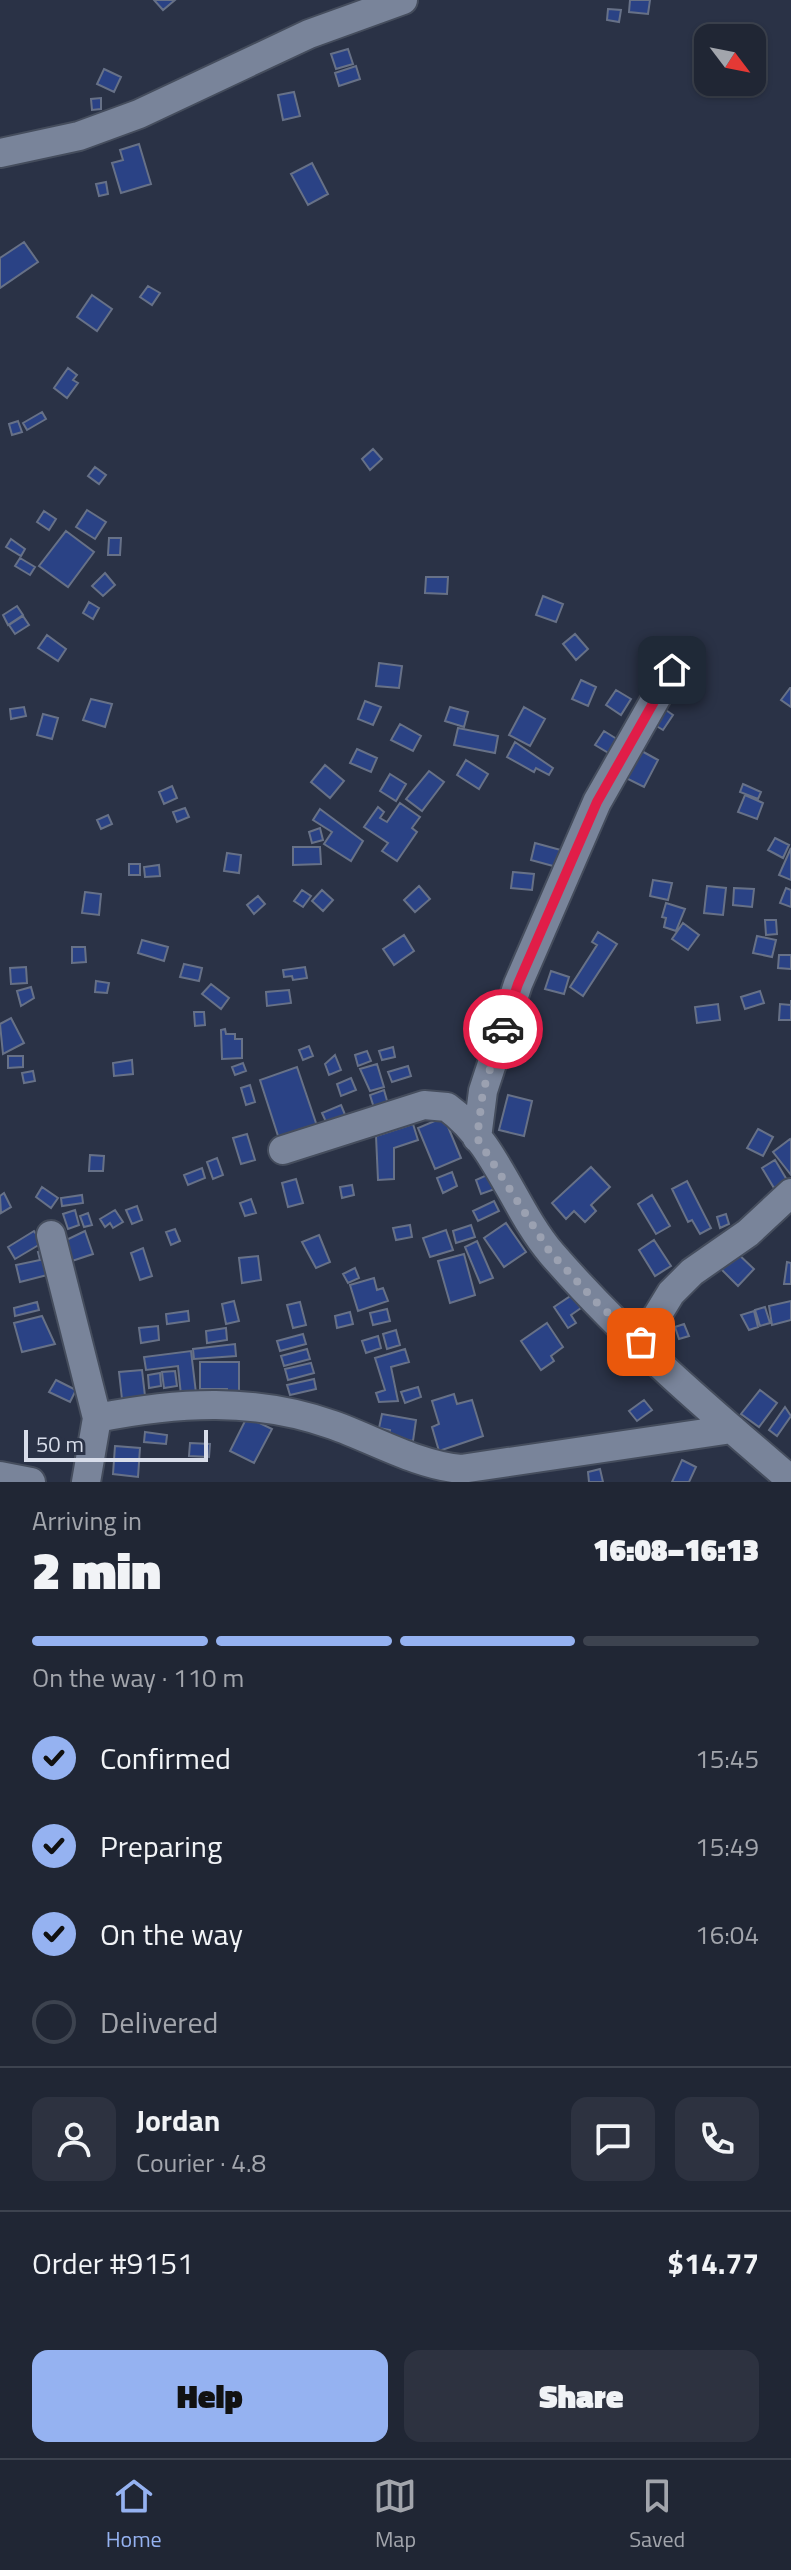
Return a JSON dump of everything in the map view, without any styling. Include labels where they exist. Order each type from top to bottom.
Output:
[{"type":"street","points":[[0,153],[79,136],[139,114],[309,34],[403,0]]},
{"type":"street","points":[[477,1138],[483,1091],[518,984],[597,802],[672,670]]},
{"type":"street","points":[[283,1150],[436,1103],[458,1115],[477,1138],[550,1252],[599,1305],[791,1480]]},
{"type":"street","points":[[641,1342],[671,1293],[692,1272],[748,1233],[791,1193]]},
{"type":"street","points":[[51,1235],[97,1418],[86,1482]]},
{"type":"street","points":[[97,1418],[155,1407],[268,1406],[334,1425],[442,1467],[461,1469],[732,1429]]},
{"type":"street","points":[[0,1476],[31,1482]]},
{"type":"building","points":[[154,0],[175,0],[163,10]]},
{"type":"building","points":[[630,0],[650,0],[648,14],[629,12]]},
{"type":"building","points":[[608,9],[621,10],[619,22],[607,20]]},
{"type":"building","points":[[348,49],[353,64],[336,69],[331,54]]},
{"type":"building","points":[[356,66],[360,79],[339,86],[335,73]]},
{"type":"building","points":[[104,69],[121,77],[114,92],[97,84]]},
{"type":"building","points":[[294,92],[300,116],[283,120],[278,95]]},
{"type":"building","points":[[101,98],[101,109],[92,110],[91,99]]},
{"type":"building","points":[[139,144],[151,184],[121,193],[112,163],[123,160],[120,150]]},
{"type":"building","points":[[312,163],[328,194],[308,205],[291,174]]},
{"type":"building","points":[[106,182],[108,194],[99,196],[96,184]]},
{"type":"building","points":[[24,242],[38,262],[0,288],[0,258]]},
{"type":"building","points":[[148,286],[160,293],[152,305],[140,297]]},
{"type":"building","points":[[92,295],[112,309],[97,331],[77,317]]},
{"type":"building","points":[[68,368],[77,375],[73,380],[78,383],[67,398],[54,388]]},
{"type":"building","points":[[42,412],[46,419],[27,430],[23,423]]},
{"type":"building","points":[[18,421],[22,432],[12,435],[9,424]]},
{"type":"building","points":[[373,449],[382,459],[370,470],[362,459]]},
{"type":"building","points":[[95,467],[106,475],[99,484],[88,476]]},
{"type":"building","points":[[87,510],[106,522],[95,539],[76,527]]},
{"type":"building","points":[[44,511],[56,519],[49,530],[37,522]]},
{"type":"building","points":[[66,531],[94,552],[68,587],[39,566]]},
{"type":"building","points":[[109,538],[121,538],[120,555],[108,555]]},
{"type":"building","points":[[11,539],[25,549],[21,556],[6,547]]},
{"type":"building","points":[[20,558],[35,567],[30,575],[15,566]]},
{"type":"building","points":[[105,573],[115,585],[103,596],[92,586]]},
{"type":"building","points":[[426,577],[448,577],[447,594],[425,593]]},
{"type":"building","points":[[543,596],[563,604],[556,622],[536,615]]},
{"type":"building","points":[[89,602],[99,608],[93,619],[83,613]]},
{"type":"building","points":[[17,606],[23,615],[8,625],[3,615]]},
{"type":"building","points":[[23,616],[29,625],[15,634],[9,625]]},
{"type":"building","points":[[575,634],[588,649],[576,660],[563,644]]},
{"type":"building","points":[[47,635],[66,649],[58,661],[38,648]]},
{"type":"building","points":[[379,663],[402,666],[399,688],[376,686]]},
{"type":"building","points":[[581,680],[596,687],[588,706],[572,699]]},
{"type":"building","points":[[791,688],[791,707],[781,700]]},
{"type":"building","points":[[616,690],[631,699],[621,715],[606,705]]},
{"type":"building","points":[[91,699],[112,704],[105,727],[83,720]]},
{"type":"building","points":[[365,701],[381,707],[373,725],[358,719]]},
{"type":"building","points":[[660,706],[673,715],[663,730],[650,722]]},
{"type":"building","points":[[24,707],[26,716],[11,719],[10,709]]},
{"type":"building","points":[[450,707],[468,712],[464,727],[445,721]]},
{"type":"building","points":[[524,707],[545,719],[530,746],[509,735]]},
{"type":"building","points":[[43,714],[58,718],[52,739],[37,735]]},
{"type":"building","points":[[400,724],[421,736],[413,751],[391,740]]},
{"type":"building","points":[[458,728],[498,736],[495,753],[454,745]]},
{"type":"building","points":[[604,731],[620,741],[612,755],[595,745]]},
{"type":"building","points":[[515,742],[553,768],[549,775],[536,768],[534,772],[507,757]]},
{"type":"building","points":[[357,749],[377,758],[371,772],[350,763]]},
{"type":"building","points":[[638,749],[658,760],[644,787],[624,777]]},
{"type":"building","points":[[466,760],[488,774],[479,789],[457,775]]},
{"type":"building","points":[[325,765],[344,781],[330,798],[311,782]]},
{"type":"building","points":[[429,771],[444,782],[422,811],[406,799]]},
{"type":"building","points":[[390,774],[406,784],[396,801],[380,791]]},
{"type":"building","points":[[743,784],[761,792],[758,799],[740,792]]},
{"type":"building","points":[[172,786],[177,798],[164,804],[159,792]]},
{"type":"building","points":[[745,795],[763,803],[757,819],[738,812]]},
{"type":"building","points":[[400,803],[420,817],[412,828],[417,832],[397,861],[382,851],[388,843],[364,827],[378,807],[384,812],[380,818],[387,822]]},
{"type":"building","points":[[185,808],[189,817],[177,822],[173,812]]},
{"type":"building","points":[[320,809],[363,841],[351,861],[324,844],[332,832],[313,820]]},
{"type":"building","points":[[108,815],[112,824],[101,829],[97,820]]},
{"type":"building","points":[[320,828],[323,840],[312,843],[309,832]]},
{"type":"building","points":[[775,838],[789,845],[783,858],[768,850]]},
{"type":"building","points":[[535,843],[568,852],[564,869],[531,860]]},
{"type":"building","points":[[293,847],[320,847],[321,864],[293,865]]},
{"type":"building","points":[[791,848],[791,880],[779,875]]},
{"type":"building","points":[[227,853],[241,855],[239,873],[224,871]]},
{"type":"building","points":[[129,864],[140,864],[140,875],[129,875]]},
{"type":"building","points":[[159,865],[160,876],[145,877],[144,867]]},
{"type":"building","points":[[513,872],[534,874],[532,890],[511,888]]},
{"type":"building","points":[[653,880],[672,883],[668,900],[650,896]]},
{"type":"building","points":[[419,886],[430,899],[415,912],[404,900]]},
{"type":"building","points":[[707,886],[726,888],[723,915],[704,913]]},
{"type":"building","points":[[734,888],[754,889],[752,907],[733,905]]},
{"type":"building","points":[[786,888],[791,890],[791,907],[780,903]]},
{"type":"building","points":[[302,890],[311,896],[303,907],[294,901]]},
{"type":"building","points":[[322,890],[333,900],[323,911],[312,901]]},
{"type":"building","points":[[85,892],[101,894],[99,915],[82,913]]},
{"type":"building","points":[[258,896],[265,904],[254,914],[247,905]]},
{"type":"building","points":[[666,903],[685,909],[676,931],[664,927],[666,918],[662,917]]},
{"type":"building","points":[[765,920],[776,920],[777,934],[766,935]]},
{"type":"building","points":[[683,923],[699,935],[688,950],[672,939]]},
{"type":"building","points":[[598,932],[617,944],[583,996],[570,987],[597,945],[592,942]]},
{"type":"building","points":[[404,935],[414,951],[394,965],[383,949]]},
{"type":"building","points":[[757,936],[776,940],[772,957],[753,953]]},
{"type":"building","points":[[142,940],[168,947],[164,961],[138,953]]},
{"type":"building","points":[[72,947],[85,947],[86,962],[72,963]]},
{"type":"building","points":[[779,955],[791,955],[791,969],[778,968]]},
{"type":"building","points":[[184,964],[202,968],[199,981],[180,977]]},
{"type":"building","points":[[26,967],[27,983],[11,984],[10,968]]},
{"type":"building","points":[[305,967],[307,978],[293,980],[292,976],[284,977],[283,970]]},
{"type":"building","points":[[551,971],[569,977],[564,994],[545,989]]},
{"type":"building","points":[[96,981],[109,983],[107,993],[95,992]]},
{"type":"building","points":[[211,984],[229,998],[221,1009],[202,994]]},
{"type":"building","points":[[31,987],[34,998],[21,1006],[17,991]]},
{"type":"building","points":[[289,990],[291,1003],[267,1006],[266,992]]},
{"type":"building","points":[[760,991],[764,1003],[745,1009],[741,997]]},
{"type":"building","points":[[718,1004],[720,1020],[697,1023],[695,1007]]},
{"type":"building","points":[[780,1004],[791,1005],[791,1020],[779,1020]]},
{"type":"building","points":[[194,1012],[204,1012],[205,1025],[195,1026]]},
{"type":"building","points":[[11,1018],[24,1043],[3,1054],[0,1024]]},
{"type":"building","points":[[225,1029],[226,1034],[235,1034],[235,1039],[242,1039],[242,1058],[222,1059],[221,1030]]},
{"type":"building","points":[[309,1046],[313,1056],[303,1060],[299,1050]]},
{"type":"building","points":[[393,1047],[395,1057],[382,1060],[379,1051]]},
{"type":"building","points":[[367,1051],[371,1061],[358,1066],[355,1055]]},
{"type":"building","points":[[335,1055],[341,1070],[329,1075],[325,1064]]},
{"type":"building","points":[[8,1056],[23,1056],[23,1067],[8,1068]]},
{"type":"building","points":[[132,1060],[133,1074],[114,1076],[113,1063]]},
{"type":"building","points":[[243,1063],[246,1071],[235,1075],[232,1067]]},
{"type":"building","points":[[377,1064],[384,1087],[370,1091],[360,1069]]},
{"type":"building","points":[[408,1066],[411,1076],[392,1082],[388,1072]]},
{"type":"building","points":[[297,1067],[318,1129],[280,1142],[260,1080]]},
{"type":"building","points":[[33,1071],[35,1081],[24,1083],[22,1073]]},
{"type":"building","points":[[351,1078],[356,1090],[341,1096],[337,1084]]},
{"type":"building","points":[[250,1085],[255,1102],[246,1105],[241,1088]]},
{"type":"building","points":[[384,1090],[388,1104],[374,1108],[370,1095]]},
{"type":"building","points":[[508,1095],[532,1101],[524,1136],[499,1130]]},
{"type":"building","points":[[341,1105],[346,1117],[327,1124],[322,1113]]},
{"type":"building","points":[[444,1117],[461,1158],[435,1169],[418,1128]]},
{"type":"building","points":[[413,1124],[418,1140],[394,1148],[394,1179],[378,1180],[376,1136]]},
{"type":"building","points":[[758,1129],[773,1137],[763,1156],[747,1148]]},
{"type":"building","points":[[247,1134],[255,1160],[241,1164],[233,1138]]},
{"type":"building","points":[[791,1141],[791,1175],[773,1152]]},
{"type":"building","points":[[90,1155],[104,1156],[103,1171],[89,1171]]},
{"type":"building","points":[[217,1158],[223,1175],[213,1179],[207,1162]]},
{"type":"building","points":[[775,1160],[787,1180],[774,1188],[762,1168]]},
{"type":"building","points":[[591,1167],[610,1187],[591,1205],[596,1211],[585,1222],[574,1211],[566,1219],[552,1203]]},
{"type":"building","points":[[202,1168],[205,1178],[188,1185],[184,1175]]},
{"type":"building","points":[[452,1172],[457,1186],[443,1193],[437,1178]]},
{"type":"building","points":[[489,1174],[495,1189],[481,1194],[476,1180]]},
{"type":"building","points":[[296,1179],[303,1203],[288,1207],[282,1183]]},
{"type":"building","points":[[687,1181],[711,1228],[700,1234],[692,1220],[688,1222],[672,1189]]},
{"type":"building","points":[[352,1185],[354,1195],[342,1198],[340,1187]]},
{"type":"building","points":[[42,1187],[58,1198],[51,1208],[36,1197]]},
{"type":"building","points":[[4,1193],[11,1207],[1,1213],[0,1196]]},
{"type":"building","points":[[82,1195],[83,1203],[62,1206],[61,1198]]},
{"type":"building","points":[[652,1195],[670,1226],[656,1234],[638,1204]]},
{"type":"building","points":[[251,1199],[256,1213],[245,1216],[240,1203]]},
{"type":"building","points":[[494,1201],[499,1211],[478,1221],[473,1211]]},
{"type":"building","points":[[137,1206],[142,1220],[132,1224],[126,1210]]},
{"type":"building","points":[[75,1210],[79,1225],[68,1229],[63,1214]]},
{"type":"building","points":[[115,1210],[123,1222],[113,1228],[110,1223],[105,1227],[100,1219]]},
{"type":"building","points":[[88,1213],[92,1225],[84,1227],[80,1216]]},
{"type":"building","points":[[726,1214],[729,1224],[720,1228],[717,1217]]},
{"type":"building","points":[[506,1223],[526,1252],[504,1267],[484,1238]]},
{"type":"building","points":[[410,1225],[412,1237],[396,1240],[393,1228]]},
{"type":"building","points":[[471,1225],[475,1237],[456,1243],[453,1231]]},
{"type":"building","points":[[175,1229],[180,1241],[171,1245],[166,1232]]},
{"type":"building","points":[[446,1230],[453,1250],[430,1257],[423,1238]]},
{"type":"building","points":[[34,1231],[42,1243],[15,1259],[8,1247]]},
{"type":"building","points":[[85,1231],[93,1254],[69,1262],[62,1242]]},
{"type":"building","points":[[319,1235],[330,1262],[316,1268],[302,1242]]},
{"type":"building","points":[[654,1240],[671,1266],[655,1276],[639,1250]]},
{"type":"building","points":[[477,1241],[493,1278],[480,1283],[465,1247]]},
{"type":"building","points":[[143,1248],[152,1276],[140,1280],[131,1253]]},
{"type":"building","points":[[49,1249],[55,1273],[20,1282],[16,1265],[40,1260],[38,1252]]},
{"type":"building","points":[[735,1251],[754,1269],[738,1286],[719,1267]]},
{"type":"building","points":[[464,1254],[475,1295],[450,1303],[438,1261]]},
{"type":"building","points":[[258,1256],[261,1280],[242,1283],[239,1258]]},
{"type":"building","points":[[787,1262],[791,1263],[791,1284],[784,1284]]},
{"type":"building","points":[[355,1268],[359,1278],[348,1283],[343,1274]]},
{"type":"building","points":[[374,1278],[377,1290],[383,1288],[388,1301],[358,1311],[350,1285]]},
{"type":"building","points":[[572,1295],[581,1308],[571,1315],[576,1323],[568,1328],[554,1307]]},
{"type":"building","points":[[234,1301],[239,1321],[226,1324],[222,1304]]},
{"type":"building","points":[[791,1301],[791,1320],[772,1325],[769,1306]]},
{"type":"building","points":[[37,1302],[39,1310],[15,1316],[14,1308]]},
{"type":"building","points":[[300,1302],[306,1325],[293,1328],[287,1305]]},
{"type":"building","points":[[765,1307],[770,1323],[760,1326],[755,1310]]},
{"type":"building","points":[[387,1309],[390,1321],[373,1325],[370,1313]]},
{"type":"building","points":[[188,1311],[189,1321],[167,1324],[166,1314]]},
{"type":"building","points":[[754,1311],[758,1327],[749,1330],[741,1315]]},
{"type":"building","points":[[350,1312],[353,1324],[337,1328],[335,1316]]},
{"type":"building","points":[[42,1316],[55,1344],[22,1352],[14,1323]]},
{"type":"building","points":[[547,1323],[563,1347],[551,1356],[554,1361],[541,1370],[521,1341]]},
{"type":"building","points":[[684,1324],[689,1336],[679,1339],[675,1327]]},
{"type":"building","points":[[158,1326],[159,1340],[141,1343],[139,1328]]},
{"type":"building","points":[[226,1328],[227,1340],[207,1343],[206,1331]]},
{"type":"building","points":[[396,1330],[400,1345],[387,1349],[383,1334]]},
{"type":"building","points":[[303,1334],[306,1344],[280,1351],[277,1341]]},
{"type":"building","points":[[378,1336],[381,1348],[366,1353],[362,1341]]},
{"type":"building","points":[[235,1344],[236,1356],[194,1359],[193,1349]]},
{"type":"building","points":[[307,1349],[310,1359],[284,1366],[281,1356]]},
{"type":"building","points":[[405,1349],[409,1362],[391,1367],[398,1401],[379,1402],[376,1393],[385,1390],[375,1358]]},
{"type":"building","points":[[191,1351],[196,1393],[181,1395],[178,1366],[146,1370],[144,1357]]},
{"type":"building","points":[[200,1362],[239,1362],[239,1396],[228,1397],[227,1389],[200,1389]]},
{"type":"building","points":[[311,1363],[314,1373],[288,1380],[285,1369]]},
{"type":"building","points":[[142,1370],[145,1396],[122,1399],[119,1372]]},
{"type":"building","points":[[175,1371],[177,1386],[164,1388],[162,1372]]},
{"type":"building","points":[[160,1373],[161,1386],[149,1388],[148,1375]]},
{"type":"building","points":[[314,1379],[316,1389],[290,1395],[287,1385]]},
{"type":"building","points":[[56,1380],[76,1390],[70,1402],[49,1392]]},
{"type":"building","points":[[418,1387],[421,1397],[405,1403],[401,1392]]},
{"type":"building","points":[[760,1390],[777,1403],[759,1427],[741,1414]]},
{"type":"building","points":[[454,1394],[457,1404],[472,1400],[483,1436],[439,1451],[432,1427],[439,1424],[432,1401]]},
{"type":"building","points":[[644,1400],[652,1410],[637,1421],[629,1411]]},
{"type":"building","points":[[785,1407],[791,1416],[777,1436],[769,1430]]},
{"type":"building","points":[[382,1414],[416,1420],[413,1441],[389,1437],[390,1430],[379,1428]]},
{"type":"building","points":[[247,1417],[272,1429],[254,1463],[230,1451]]},
{"type":"building","points":[[145,1432],[167,1435],[166,1444],[144,1442]]},
{"type":"building","points":[[190,1443],[210,1444],[209,1457],[189,1456]]},
{"type":"building","points":[[115,1446],[140,1448],[138,1477],[113,1474]]},
{"type":"building","points":[[682,1460],[696,1467],[689,1482],[672,1482]]},
{"type":"building","points":[[600,1469],[603,1482],[589,1482],[588,1472]]},
{"type":"way so far","points":[[503,1029],[483,1091],[477,1138],[550,1252],[599,1305],[641,1342]]},
{"type":"route","points":[[503,1029],[518,984],[597,802],[672,670]]}]
